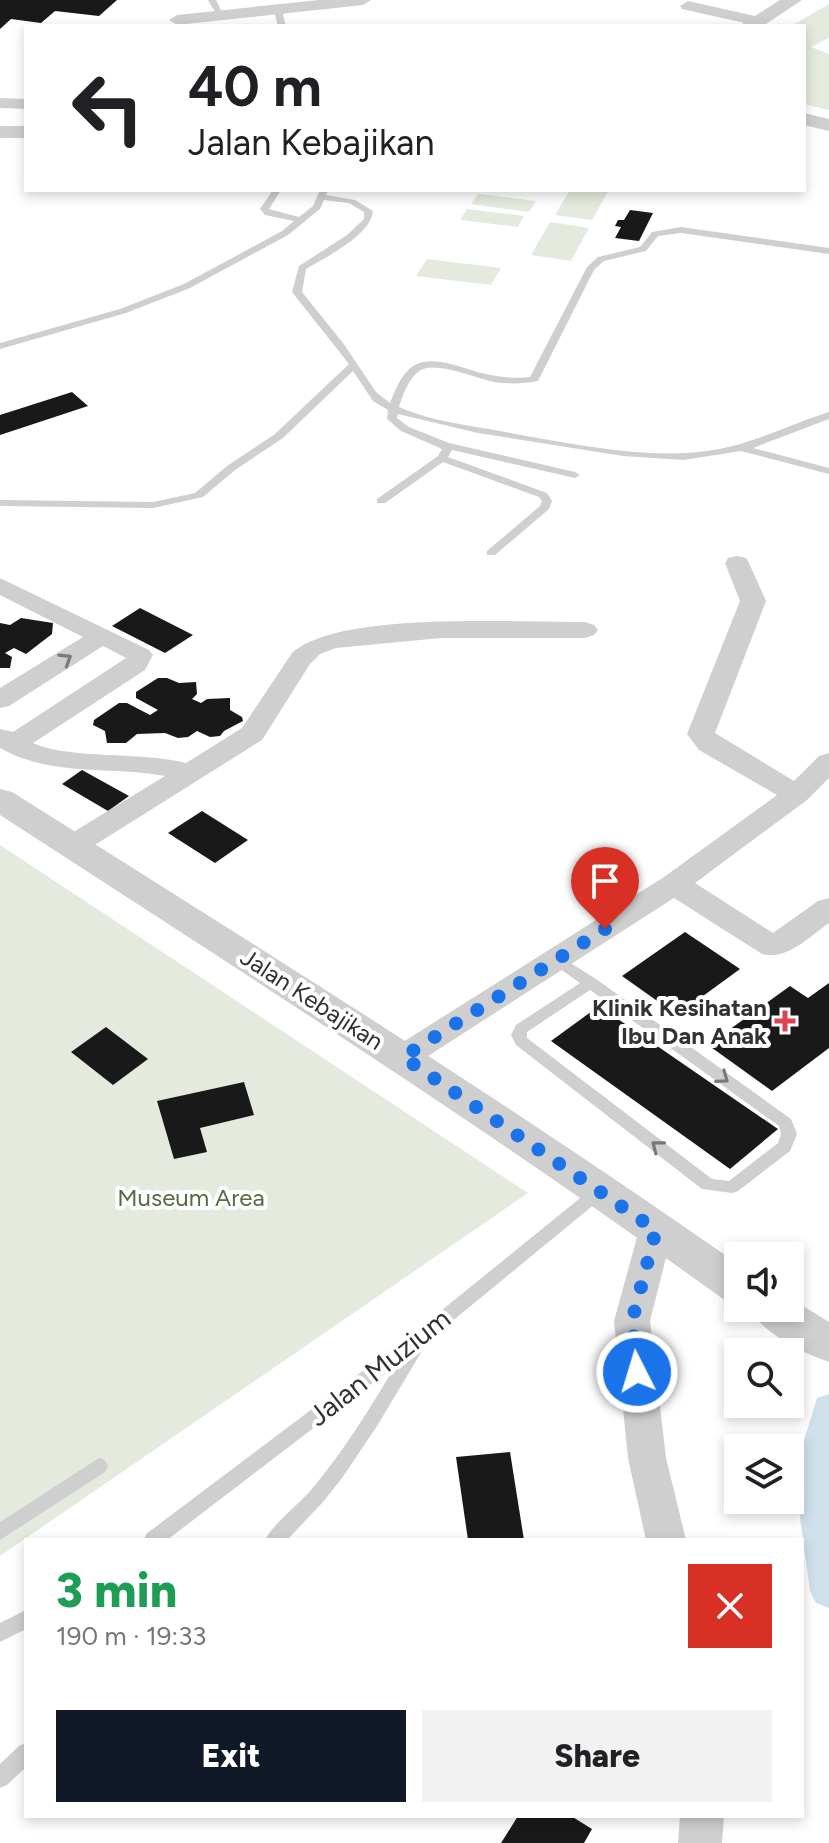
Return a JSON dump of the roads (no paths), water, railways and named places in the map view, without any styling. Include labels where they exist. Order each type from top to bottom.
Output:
[{"type":"street","points":[[177,20],[202,22],[221,15],[281,15],[363,0]]},
{"type":"street","points":[[688,6],[753,23],[793,0]]},
{"type":"street","points":[[0,103],[24,104]]},
{"type":"street","points":[[806,119],[829,125]]},
{"type":"street","points":[[0,132],[24,132]]},
{"type":"street","points":[[737,563],[753,601],[701,734],[709,744],[797,794]]},
{"type":"street","points":[[0,585],[140,655],[139,660],[7,740]]},
{"type":"street","points":[[72,846],[252,734],[268,718],[290,669],[323,641],[385,633],[585,630]]},
{"type":"street","points":[[0,700],[102,636]]},
{"type":"street","points":[[7,740],[45,757],[112,760],[171,767],[190,773]]},
{"type":"street","points":[[403,1057],[674,884],[797,794],[829,762]]},
{"type":"street","name":"Jalan Kebajikan","points":[[0,800],[403,1057],[602,1190],[724,1278]]},
{"type":"street","points":[[674,884],[773,947],[829,908]]},
{"type":"street","points":[[656,1230],[632,1321],[647,1458],[666,1538]]},
{"type":"street","points":[[794,1322],[829,1344]]},
{"type":"street","points":[[700,1843],[702,1818]]},
{"type":"lane","points":[[212,0],[221,15]]},
{"type":"lane","points":[[276,192],[264,209],[268,213],[301,220]]},
{"type":"lane","points":[[0,346],[123,311],[187,286],[285,233],[317,207],[322,193],[365,207],[369,211],[368,220],[359,230],[302,268],[297,292],[382,404],[393,409],[413,417],[461,427],[617,451],[683,457],[745,449],[829,415]]},
{"type":"lane","points":[[491,553],[545,507],[547,501],[543,495],[444,452],[394,423],[393,409],[412,372],[424,365],[436,364],[520,382],[534,379],[590,269],[601,259],[643,249],[655,234],[681,230],[829,251]]},
{"type":"lane","points":[[0,503],[153,505],[199,495],[231,468],[279,436],[354,364]]},
{"type":"lane","points":[[745,449],[829,471]]},
{"type":"lane","points":[[381,501],[444,452],[575,475]]},
{"type":"lane","points":[[558,960],[591,983],[786,1123],[789,1134],[784,1147],[732,1187],[708,1185],[521,1041],[518,1035],[521,1029],[591,983]]},
{"type":"lane","name":"Jalan Muzium","points":[[156,1538],[427,1332],[602,1190]]},
{"type":"lane","points":[[276,1538],[300,1518],[334,1472],[427,1332]]},
{"type":"lane","points":[[0,1532],[99,1466]]},
{"type":"lane","points":[[0,1633],[24,1620]]},
{"type":"lane","points":[[0,1778],[24,1755]]},
{"type":"waterway","points":[[829,1409],[812,1473],[829,1591]]},
{"type":"place","name":"Klinik Kesihatan Ibu Dan Anak","points":[[785,1021]]},
{"type":"park label","name":"Museum Area","points":[[191,1197]]}]
